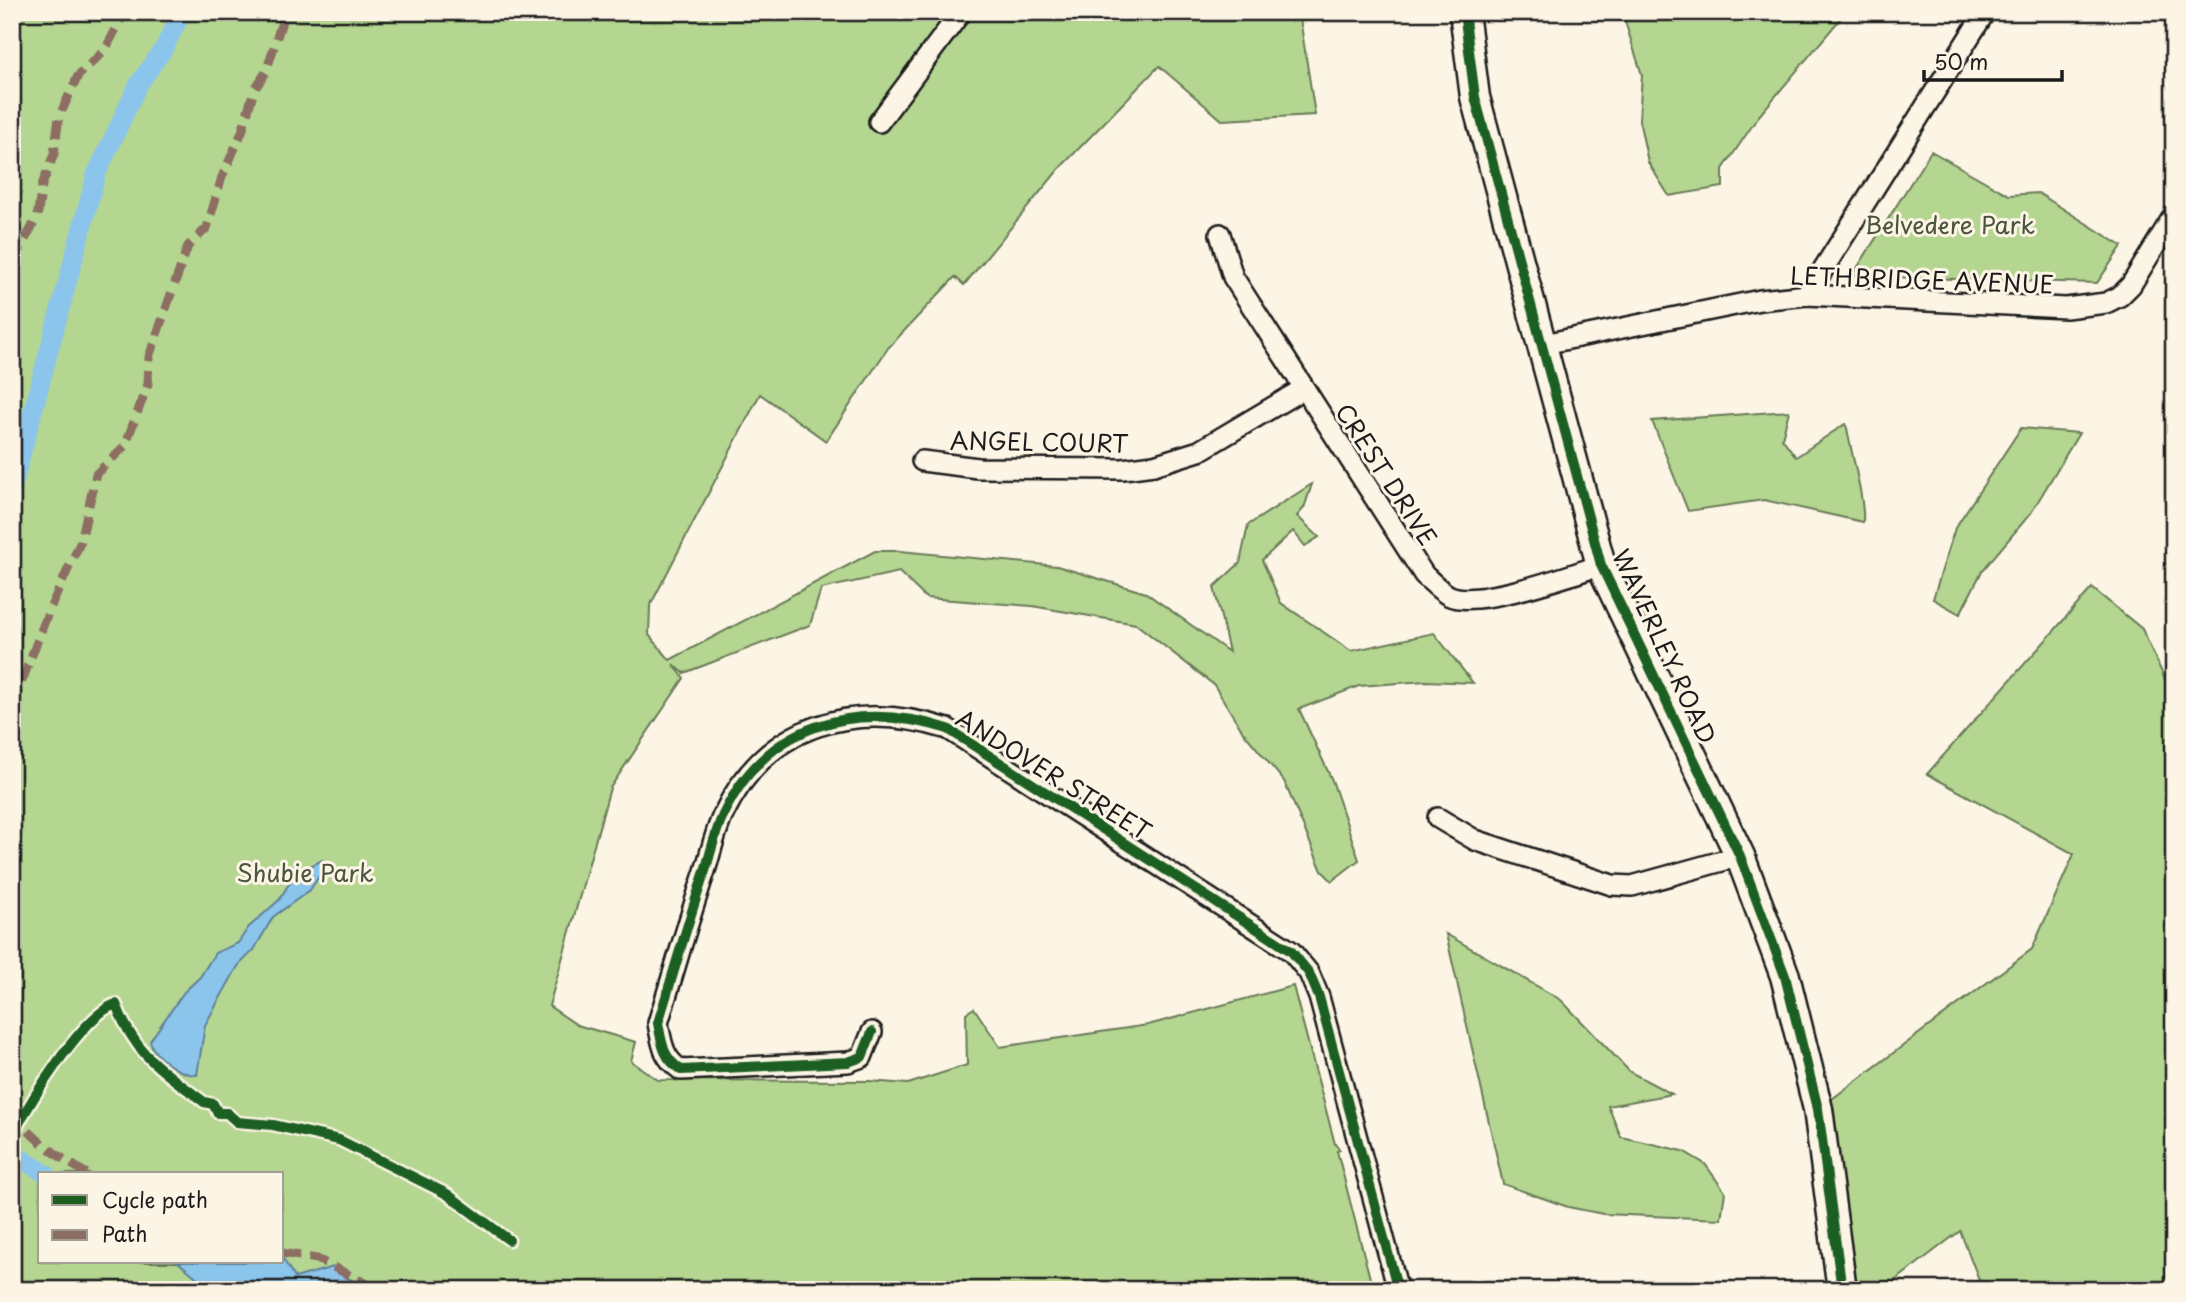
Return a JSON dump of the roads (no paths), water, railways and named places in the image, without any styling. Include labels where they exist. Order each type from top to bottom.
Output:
[{"type":"main road","name":"WAVERLEY ROAD","points":[[1464,12],[1475,97],[1544,344],[1601,565],[1740,856],[1770,930],[1805,1046],[1818,1109],[1842,1290]]},
{"type":"street","points":[[879,122],[961,12]]},
{"type":"street","points":[[1807,295],[1985,12]]},
{"type":"street","name":"LETHBRIDGE AVENUE","points":[[1544,344],[1760,300],[1807,295],[2066,308],[2106,303],[2131,285],[2174,215]]},
{"type":"street","name":"CREST DRIVE","points":[[1220,234],[1233,277],[1424,575],[1451,596],[1471,599],[1534,586],[1601,565]]},
{"type":"street","name":"ANGEL COURT","points":[[922,461],[978,468],[1123,469],[1154,465],[1199,451],[1303,389]]},
{"type":"street","name":"ANDOVER STREET","points":[[872,1032],[862,1057],[848,1062],[681,1070],[669,1062],[663,1050],[658,1023],[723,815],[747,779],[767,755],[815,726],[849,718],[885,715],[913,718],[948,729],[1292,951],[1309,973],[1319,997],[1398,1290]]},
{"type":"street","points":[[1438,818],[1475,840],[1612,886],[1632,886],[1740,856]]},
{"type":"water","points":[[322,860],[326,866],[310,890],[273,917],[254,950],[238,966],[205,1025],[197,1075],[183,1072],[162,1059],[150,1041],[184,992],[200,977],[215,953],[238,943],[248,928],[279,900],[295,874]]},
{"type":"water","points":[[284,1260],[295,1278],[337,1266],[343,1276],[373,1290],[212,1290],[180,1264],[284,1264]]},
{"type":"waterway","points":[[12,489],[96,175],[138,85],[164,48],[182,12]]},
{"type":"waterway","points":[[12,1153],[43,1172]]},
{"type":"park label","name":"Belvedere Park","points":[[1950,224]]},
{"type":"park label","name":"Shubie Park","points":[[305,872]]}]
